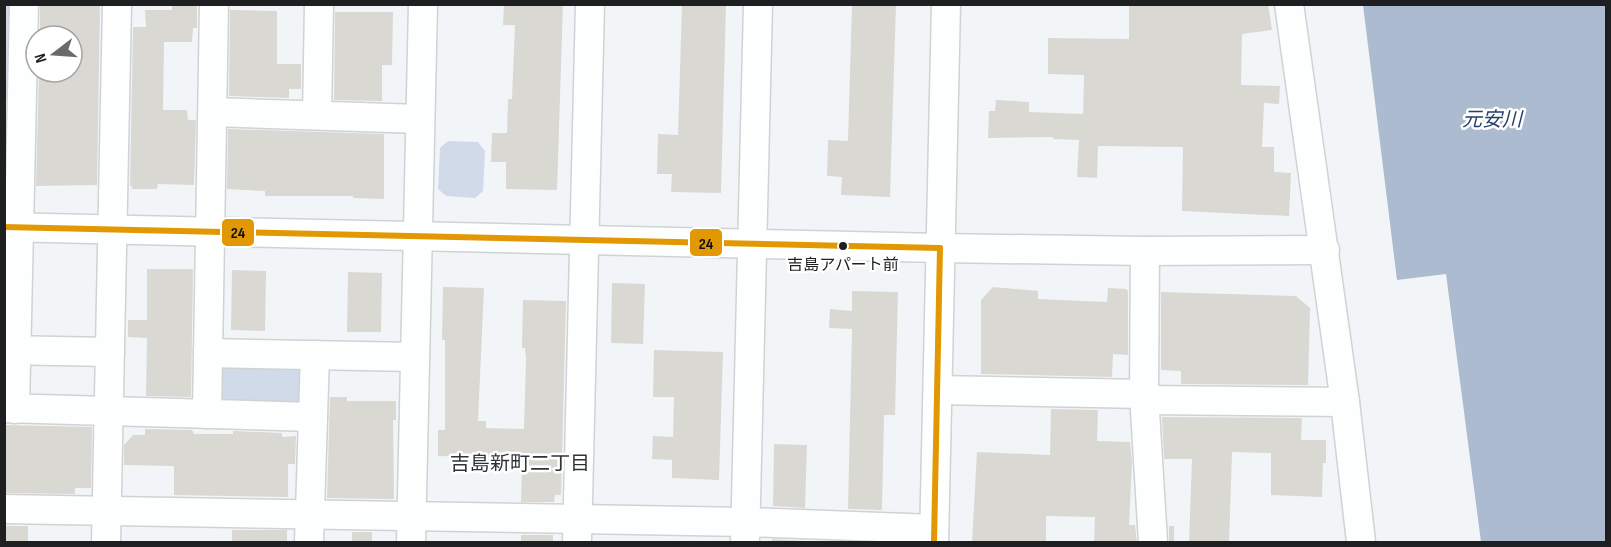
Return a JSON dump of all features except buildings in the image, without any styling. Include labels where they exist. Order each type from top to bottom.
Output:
[{"type":"street","points":[[24,4],[13,109],[10,409],[313,417]]},
{"type":"street","points":[[106,543],[117,4]]},
{"type":"street","points":[[207,414],[214,4]]},
{"type":"street","points":[[317,115],[319,4]]},
{"type":"street","points":[[412,529],[423,4]]},
{"type":"street","points":[[577,531],[590,4]]},
{"type":"street","points":[[745,532],[758,4]]},
{"type":"street","points":[[4,509],[310,514],[412,529],[934,536],[946,4]]},
{"type":"street","points":[[1289,4],[1325,250],[1361,543]]},
{"type":"street","points":[[213,112],[420,119]]},
{"type":"street","points":[[12,228],[940,248],[1146,251],[1325,250]]},
{"type":"street","points":[[1146,251],[1144,397],[1153,543]]},
{"type":"street","points":[[11,350],[110,352]]},
{"type":"street","points":[[208,353],[415,357]]},
{"type":"street","points":[[309,543],[315,355]]},
{"type":"street","points":[[938,390],[1345,402]]},
{"type":"shaded area","points":[[5,5],[18,5],[17,89],[5,101]]},
{"type":"shaded area","points":[[448,141],[478,142],[485,151],[483,191],[475,198],[446,196],[438,189],[440,148]]},
{"type":"shaded area","points":[[292,360],[303,371],[303,402],[222,412],[216,367]]},
{"type":"water","name":"元安川","points":[[1363,5],[1606,5],[1606,542],[1481,542],[1446,274],[1397,280]]},
{"type":"transit line","name":"24","points":[[4,227],[940,248]]},
{"type":"transit line","name":"24","points":[[934,542],[940,248]]},
{"type":"place","name":"吉島アパート前","points":[[843,246]]},
{"type":"district","name":"吉島新町二丁目","points":[[520,463]]}]
